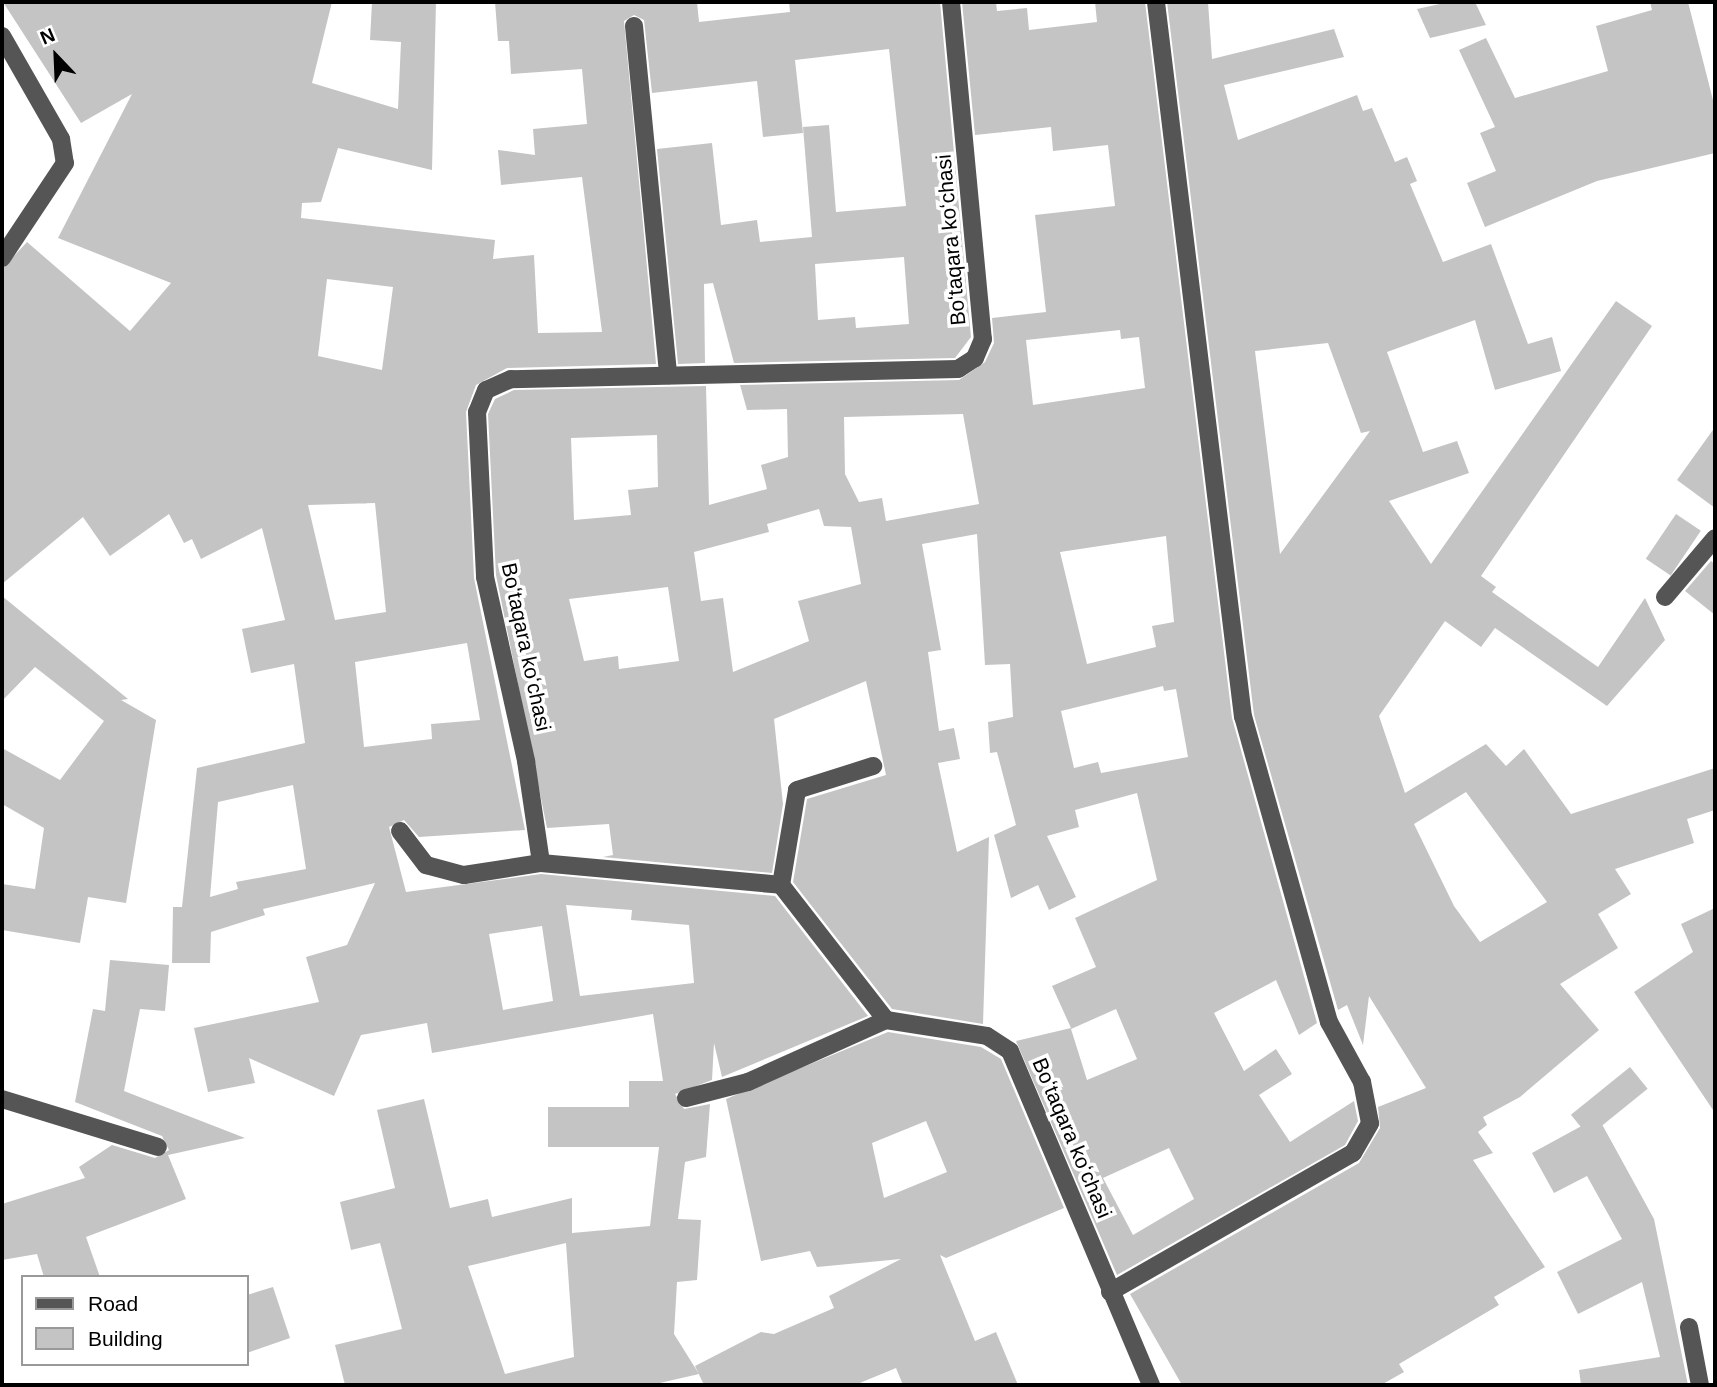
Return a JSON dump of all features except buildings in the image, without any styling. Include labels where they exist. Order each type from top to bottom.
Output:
[{"type":"street","name":"Boʻtaqara koʻchasi","points":[[541,863],[526,761],[485,577],[477,412],[486,390],[512,379],[958,369],[975,358],[983,339],[951,2]]},
{"type":"street","points":[[1111,1292],[1353,1153],[1370,1123],[1362,1082],[1329,1022],[1243,717],[1156,2]]},
{"type":"street","points":[[634,26],[668,375]]},
{"type":"street","points":[[2,36],[61,139],[65,163],[2,258]]},
{"type":"street","points":[[1665,597],[1715,538]]},
{"type":"street","points":[[781,886],[797,790],[873,765]]},
{"type":"street","points":[[400,831],[426,865],[464,875],[541,863],[781,886],[886,1020],[748,1082],[686,1098]]},
{"type":"street","name":"Boʻtaqara koʻchasi","points":[[886,1020],[987,1036],[1010,1051],[1151,1385]]},
{"type":"street","points":[[2,1099],[158,1147]]},
{"type":"street","points":[[1689,1327],[1700,1385]]}]
